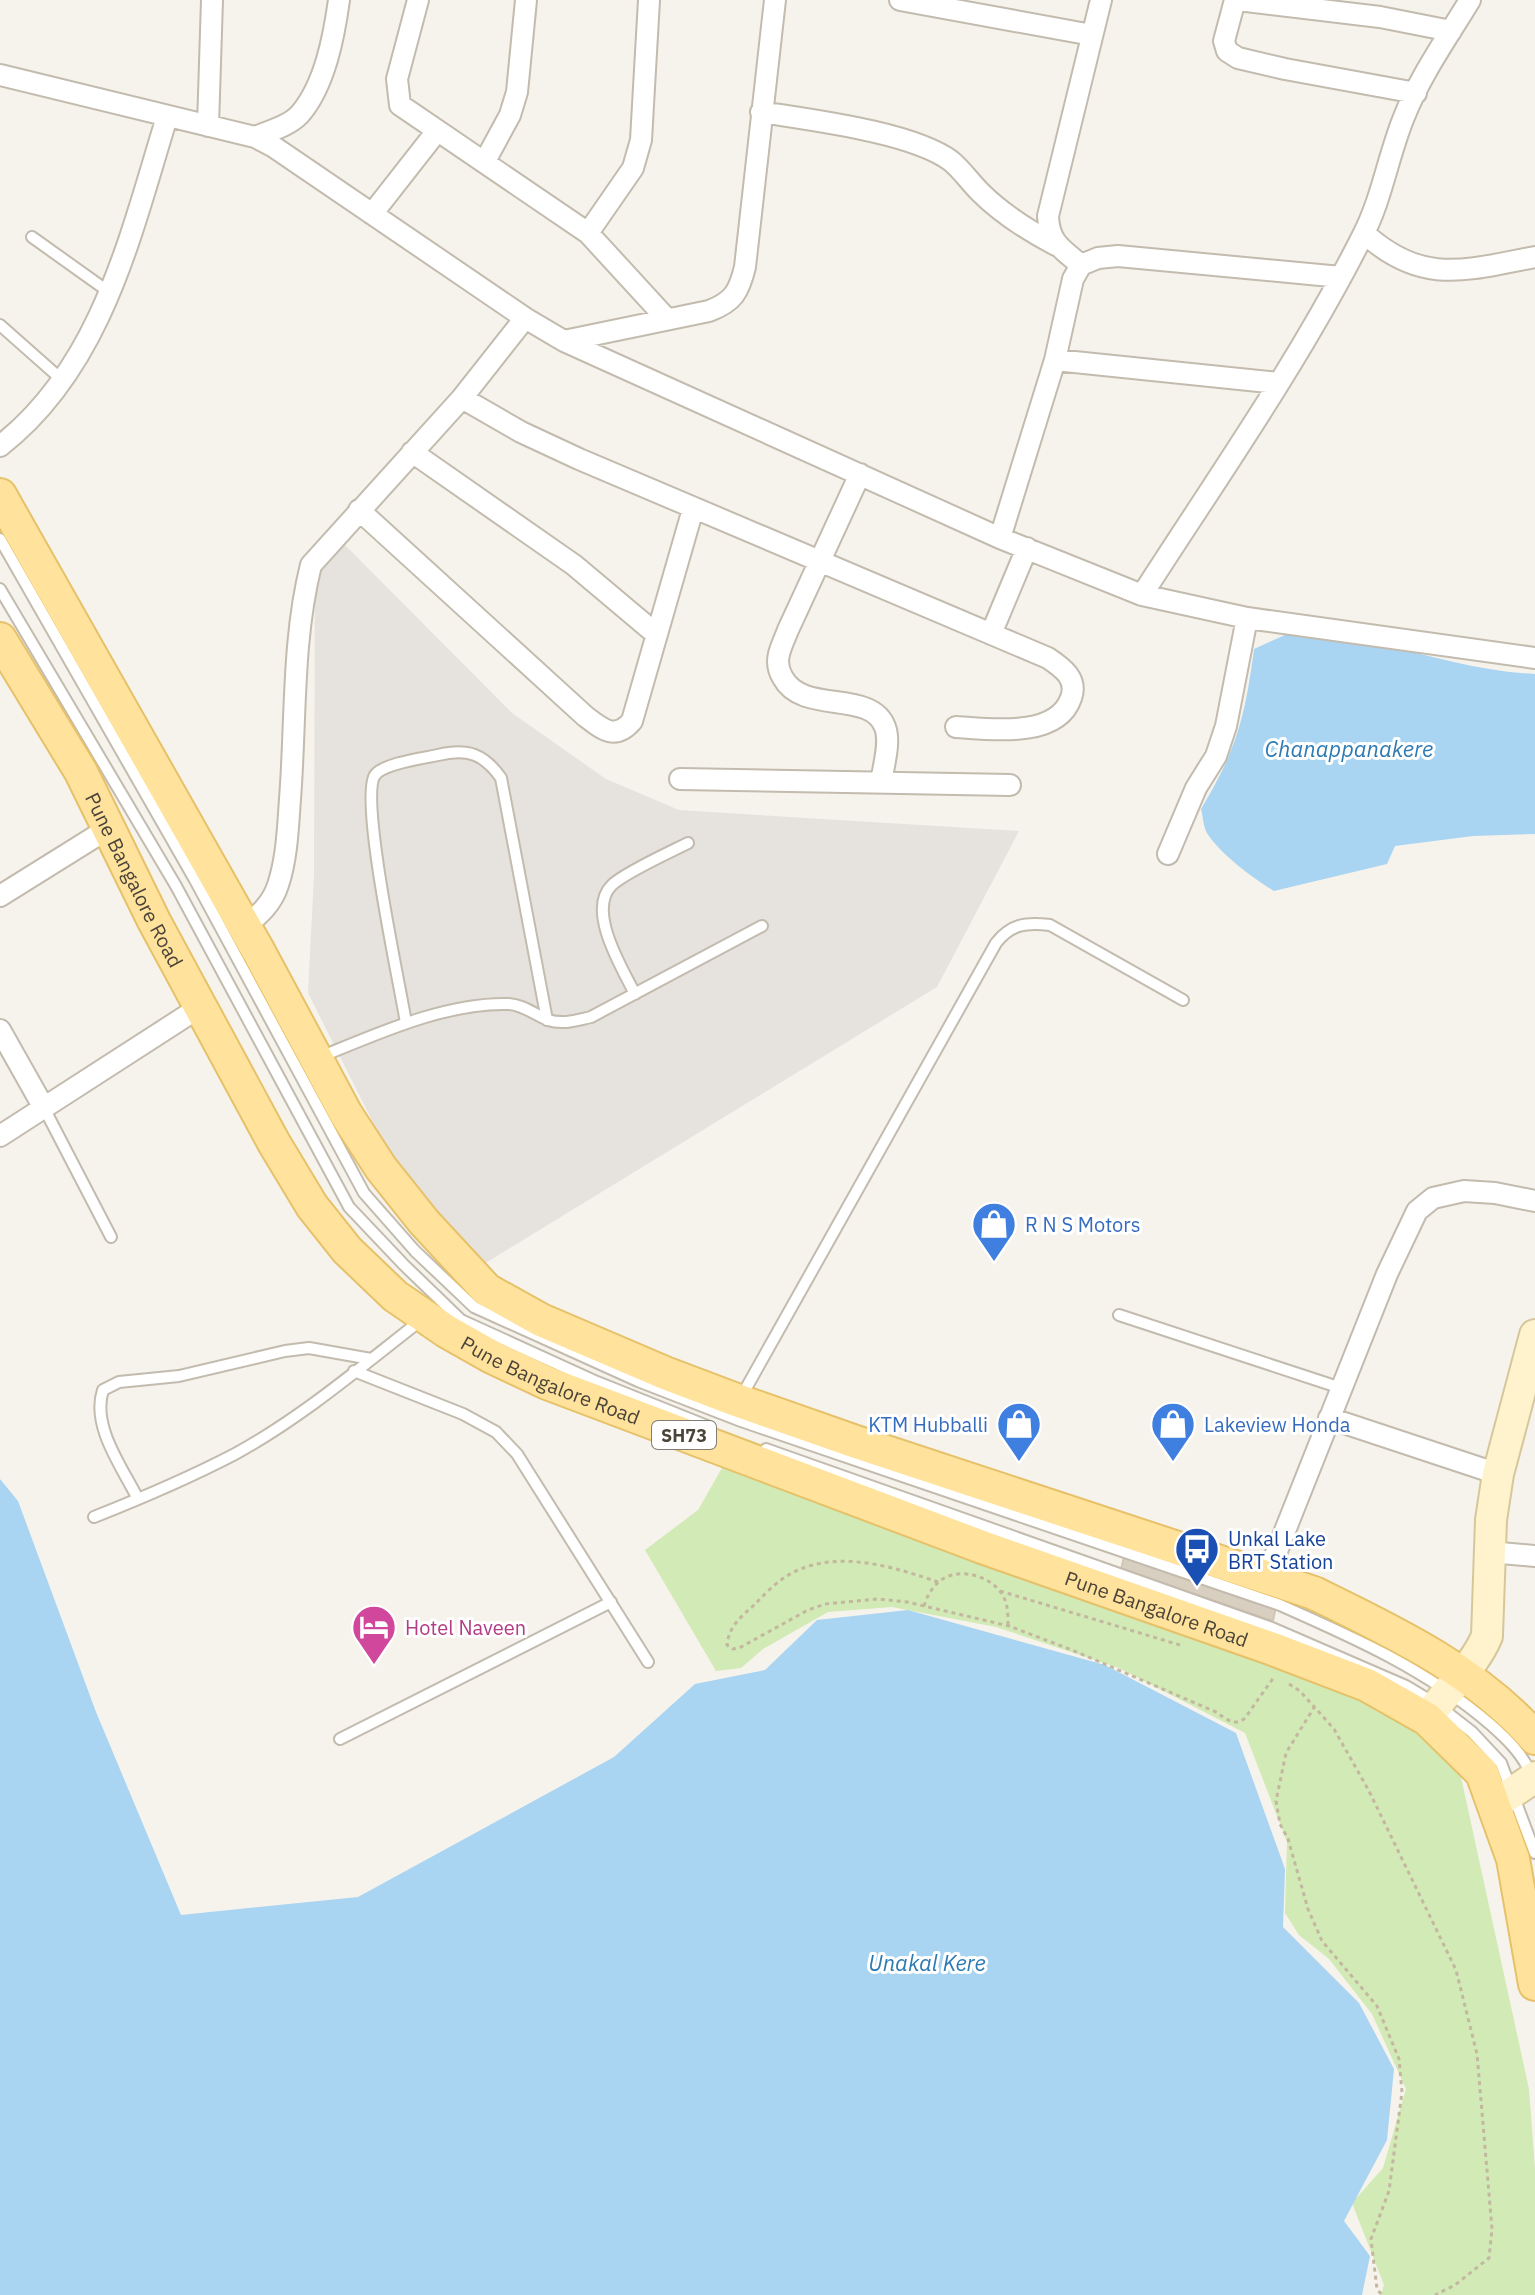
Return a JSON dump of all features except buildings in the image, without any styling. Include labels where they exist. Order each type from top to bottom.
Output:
[{"type":"main road","name":"Pune Bangalore Road","points":[[0,495],[346,1114],[381,1168],[424,1222],[487,1290],[541,1320],[739,1401],[1102,1525],[1267,1576],[1314,1593],[1384,1627],[1444,1697],[1482,1773],[1522,1788],[1513,1859],[1535,1984]]},
{"type":"main road","name":"Pune Bangalore Road","points":[[0,639],[81,772],[154,921],[274,1143],[312,1206],[356,1259],[395,1296],[492,1357],[609,1408],[982,1547],[1367,1685],[1444,1697],[1521,1722],[1535,1738]]},
{"type":"street","points":[[208,126],[212,0]]},
{"type":"street","points":[[255,137],[288,123],[300,114],[314,91],[326,60],[339,0]]},
{"type":"street","points":[[418,0],[397,79],[396,94],[400,105],[588,233],[666,318]]},
{"type":"street","points":[[485,161],[510,115],[517,92],[526,0]]},
{"type":"street","points":[[588,233],[633,168],[641,140],[649,0]]},
{"type":"street","points":[[564,341],[709,311],[726,305],[735,297],[741,284],[775,0]]},
{"type":"street","points":[[900,0],[925,2],[1092,35]]},
{"type":"street","points":[[1056,245],[1049,232],[1048,216],[1101,0]]},
{"type":"street","points":[[1416,93],[1238,58],[1227,51],[1224,41],[1236,0],[1380,17],[1451,31]]},
{"type":"street","points":[[1142,595],[1278,383],[1341,277],[1364,233],[1404,117],[1470,0]]},
{"type":"street","points":[[0,75],[255,137],[564,341],[1000,538],[1142,595],[1247,618],[1535,658]]},
{"type":"street","points":[[761,112],[841,125],[932,150],[951,161],[981,193],[1006,213],[1081,265]]},
{"type":"street","points":[[0,446],[37,411],[81,354],[127,246],[167,117]]},
{"type":"street","points":[[372,214],[437,131]]},
{"type":"street","points":[[1364,233],[1395,258],[1419,267],[1447,270],[1476,268],[1535,257]]},
{"type":"street","points":[[1000,538],[1055,360],[1073,279],[1081,265],[1098,258],[1118,256],[1341,277]]},
{"type":"street","points":[[244,927],[270,903],[283,864],[302,599],[311,565],[462,398],[525,318]]},
{"type":"street","points":[[1055,360],[1278,383]]},
{"type":"street","points":[[462,398],[521,432],[693,509],[821,560],[1048,658],[1063,668],[1072,680],[1074,688],[1070,702],[1059,715],[1040,725],[1006,731],[956,727]]},
{"type":"street","points":[[412,452],[574,565],[656,634]]},
{"type":"street","points":[[860,474],[778,654],[778,667],[793,691],[808,698],[859,706],[874,712],[882,721],[887,729],[881,783]]},
{"type":"street","points":[[359,510],[585,716],[606,732],[616,733],[625,730],[632,721],[693,509]]},
{"type":"street","points":[[991,634],[1027,548]]},
{"type":"street","points":[[1168,854],[1190,800],[1216,756],[1226,726],[1247,618]]},
{"type":"street","points":[[680,779],[1010,785]]},
{"type":"street","points":[[0,896],[109,828]]},
{"type":"street","points":[[0,1136],[200,1007]]},
{"type":"street","points":[[0,1030],[44,1108]]},
{"type":"street","points":[[1267,1576],[1387,1274],[1417,1211],[1433,1198],[1464,1191],[1535,1201]]},
{"type":"street","points":[[1444,1697],[1479,1654],[1487,1636],[1491,1520],[1498,1474],[1535,1335]]},
{"type":"street","points":[[1329,1418],[1498,1474]]},
{"type":"street","points":[[1489,1552],[1535,1556]]},
{"type":"lane","points":[[32,237],[109,292]]},
{"type":"lane","points":[[0,325],[61,379]]},
{"type":"lane","points":[[0,539],[195,880],[364,1193],[415,1251],[474,1307],[560,1347],[741,1421],[1280,1605],[1364,1642],[1508,1740],[1528,1766],[1522,1788],[1535,1853]]},
{"type":"lane","points":[[0,589],[176,886],[349,1207],[461,1320],[597,1382],[720,1432]]},
{"type":"lane","points":[[406,1023],[374,838],[370,790],[374,776],[382,769],[447,753],[472,753],[489,761],[501,778],[547,1020]]},
{"type":"lane","points":[[635,994],[607,932],[603,903],[613,883],[688,843]]},
{"type":"lane","points":[[739,1401],[1005,931],[1017,925],[1050,925],[1183,1000]]},
{"type":"lane","points":[[314,1059],[406,1023],[440,1014],[511,1004],[532,1010],[547,1020],[563,1023],[591,1017],[762,926]]},
{"type":"lane","points":[[44,1108],[111,1237]]},
{"type":"lane","points":[[1119,1315],[1341,1388]]},
{"type":"lane","points":[[94,1517],[237,1453],[291,1418],[425,1317]]},
{"type":"lane","points":[[138,1499],[100,1416],[99,1402],[103,1390],[119,1382],[179,1376],[309,1348],[371,1359]]},
{"type":"lane","points":[[354,1371],[463,1414],[496,1432],[517,1454],[648,1662]]},
{"type":"lane","points":[[749,1443],[1272,1628],[1444,1697]]},
{"type":"lane","points":[[340,1739],[611,1602]]},
{"type":"path","points":[[938,1582],[898,1568],[868,1562],[840,1562],[812,1567],[792,1573],[761,1598],[735,1623],[728,1635],[727,1645],[733,1649],[741,1647],[808,1610],[825,1604],[878,1599],[924,1606],[1009,1626],[1216,1712],[1234,1723],[1245,1718],[1275,1676],[1264,1672]]},
{"type":"path","points":[[924,1606],[938,1582],[956,1574],[977,1576],[1000,1591],[1006,1602],[1009,1626]]},
{"type":"path","points":[[1000,1591],[1186,1647]]},
{"type":"path","points":[[1287,1683],[1315,1706],[1334,1729],[1369,1791],[1456,1970],[1473,2031],[1492,2229],[1489,2258],[1455,2285],[1435,2295]]},
{"type":"path","points":[[1315,1706],[1286,1753],[1276,1801],[1280,1824],[1288,1839],[1308,1909],[1322,1941],[1377,2006],[1399,2059],[1402,2092],[1390,2182],[1385,2207],[1371,2239],[1377,2289],[1382,2295]]},
{"type":"shaded area","points":[[338,538],[512,713],[606,779],[679,810],[1019,831],[937,987],[484,1264],[405,1186],[308,993],[314,875],[315,546]]},
{"type":"green space","points":[[722,1468],[1316,1677],[1417,1728],[1459,1768],[1529,2089],[1535,2169],[1535,2295],[1381,2295],[1384,2285],[1352,2203],[1383,2168],[1406,2089],[1372,2014],[1329,1959],[1299,1935],[1285,1913],[1287,1842],[1245,1733],[1119,1668],[996,1627],[892,1607],[828,1612],[763,1649],[741,1668],[716,1671],[645,1550],[698,1510]]},
{"type":"water","name":"Chanappanakere","points":[[1287,634],[1358,640],[1477,667],[1535,674],[1535,834],[1473,836],[1395,846],[1387,864],[1274,891],[1238,865],[1207,833],[1201,809],[1238,732],[1254,649]]},
{"type":"water","name":"Unakal Kere","points":[[0,1479],[18,1501],[96,1712],[181,1915],[358,1897],[614,1757],[695,1684],[765,1670],[817,1620],[908,1610],[1105,1665],[1236,1733],[1285,1869],[1283,1927],[1359,2003],[1394,2069],[1387,2140],[1344,2221],[1370,2256],[1362,2295],[0,2295]]},
{"type":"place","name":"R N S Motors","points":[[994,1263]]},
{"type":"place","name":"KTM Hubballi","points":[[1019,1463]]},
{"type":"place","name":"Lakeview Honda","points":[[1173,1463]]},
{"type":"place","name":"Unkal Lake BRT Station","points":[[1197,1588]]},
{"type":"place","name":"Hotel Naveen","points":[[374,1666]]}]
